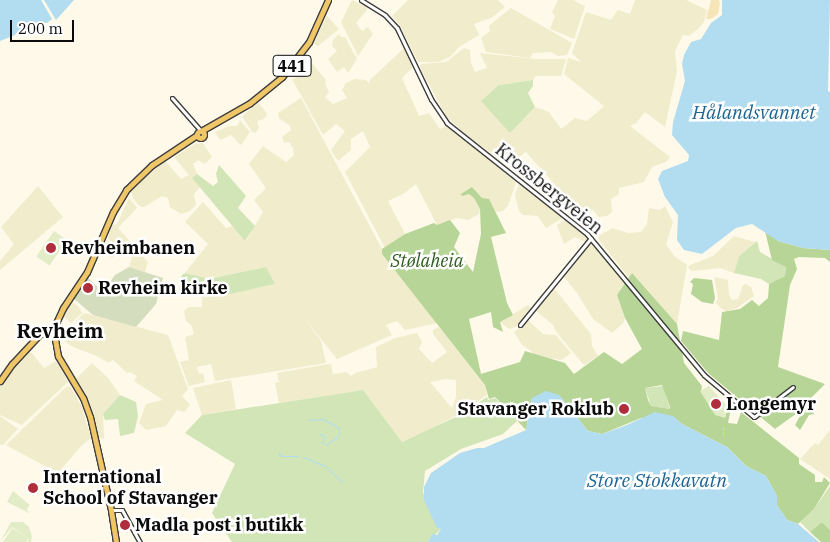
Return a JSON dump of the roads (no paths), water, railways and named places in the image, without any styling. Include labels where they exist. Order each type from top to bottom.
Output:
[{"type":"main road","name":"441","points":[[55,331],[60,314],[86,275],[122,196],[144,171],[266,92],[293,65],[315,32],[328,0]]},
{"type":"main road","points":[[0,381],[12,364],[42,332],[55,331],[58,356],[83,398],[96,441],[116,539]]},
{"type":"street","name":"Krossbergveien","points":[[361,0],[385,15],[397,28],[431,99],[447,123],[591,238],[704,375],[754,417],[793,387]]},
{"type":"street","points":[[172,98],[200,134]]},
{"type":"street","points":[[520,325],[591,238]]},
{"type":"street","points":[[111,512],[122,510],[140,542]]},
{"type":"water","points":[[0,0],[41,0],[52,19],[47,23],[28,22],[15,35],[0,41]]},
{"type":"water","points":[[44,0],[74,0],[56,20]]},
{"type":"water","name":"Hålandsvannet","points":[[722,0],[830,0],[828,91],[830,92],[830,250],[803,248],[778,241],[752,224],[736,228],[702,254],[684,250],[677,240],[678,215],[665,197],[658,179],[662,171],[688,161],[689,155],[672,135],[673,122],[685,81],[682,64],[684,55],[691,42],[701,39],[711,23],[722,15]]},
{"type":"water","name":"Store Stokkavatn","points":[[546,391],[559,395],[588,431],[602,434],[655,412],[673,416],[682,424],[727,447],[746,466],[766,476],[777,496],[777,505],[787,520],[798,524],[819,542],[428,542],[432,534],[437,535],[441,529],[437,528],[424,500],[424,487],[431,473],[460,453],[484,448],[526,430],[532,398]]},
{"type":"waterway","points":[[308,420],[323,419],[339,428],[338,437],[325,445]]},
{"type":"waterway","points":[[320,434],[324,436],[322,444]]},
{"type":"waterway","points":[[279,452],[282,456],[298,456]]},
{"type":"waterway","points":[[303,457],[325,466],[342,482]]},
{"type":"place","name":"Revheimbanen","points":[[51,248]]},
{"type":"place","name":"Revheim kirke","points":[[88,288]]},
{"type":"place","name":"Longemyr","points":[[716,404]]},
{"type":"place","name":"Stavanger Roklub","points":[[624,409]]},
{"type":"place","name":"International School of Stavanger","points":[[33,488]]},
{"type":"place","name":"Madla post i butikk","points":[[125,525]]},
{"type":"district","name":"Revheim","points":[[60,330]]},
{"type":"park label","name":"Stølaheia","points":[[427,261]]}]
